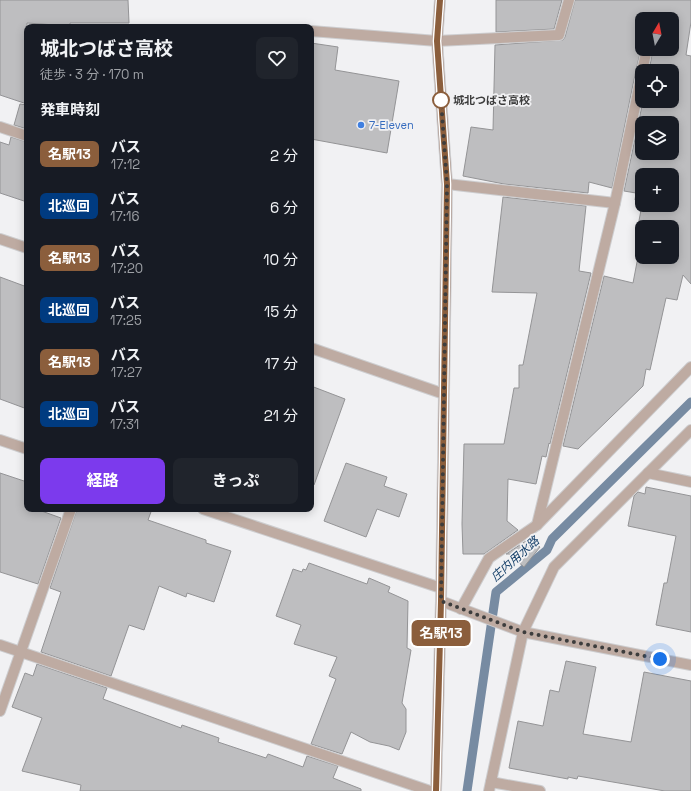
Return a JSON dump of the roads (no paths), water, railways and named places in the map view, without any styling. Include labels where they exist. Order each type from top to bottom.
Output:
[{"type":"street","points":[[436,791],[441,601],[447,184],[437,41],[440,0]]},
{"type":"street","points":[[314,31],[437,41],[559,35],[570,0]]},
{"type":"street","points":[[537,525],[615,204],[635,106]]},
{"type":"street","points":[[0,127],[24,135]]},
{"type":"street","points":[[447,184],[615,204]]},
{"type":"street","points":[[0,239],[24,247]]},
{"type":"street","points":[[314,349],[444,394]]},
{"type":"street","points":[[465,610],[489,558],[537,525],[691,367]]},
{"type":"street","points":[[540,791],[490,786],[523,632],[554,567],[691,430]]},
{"type":"street","points":[[0,440],[24,448]]},
{"type":"street","points":[[648,473],[691,482]]},
{"type":"street","points":[[0,711],[70,512]]},
{"type":"street","points":[[212,512],[441,588]]},
{"type":"street","points":[[441,601],[523,632],[691,665]]},
{"type":"street","points":[[0,646],[430,791]]},
{"type":"waterway","name":"庄内用水路","points":[[467,791],[496,592],[547,550],[552,539],[691,402]]},
{"type":"place","name":"城北つばさ高校","points":[[441,100]]},
{"type":"place","name":"7-Eleven","points":[[361,125]]}]
